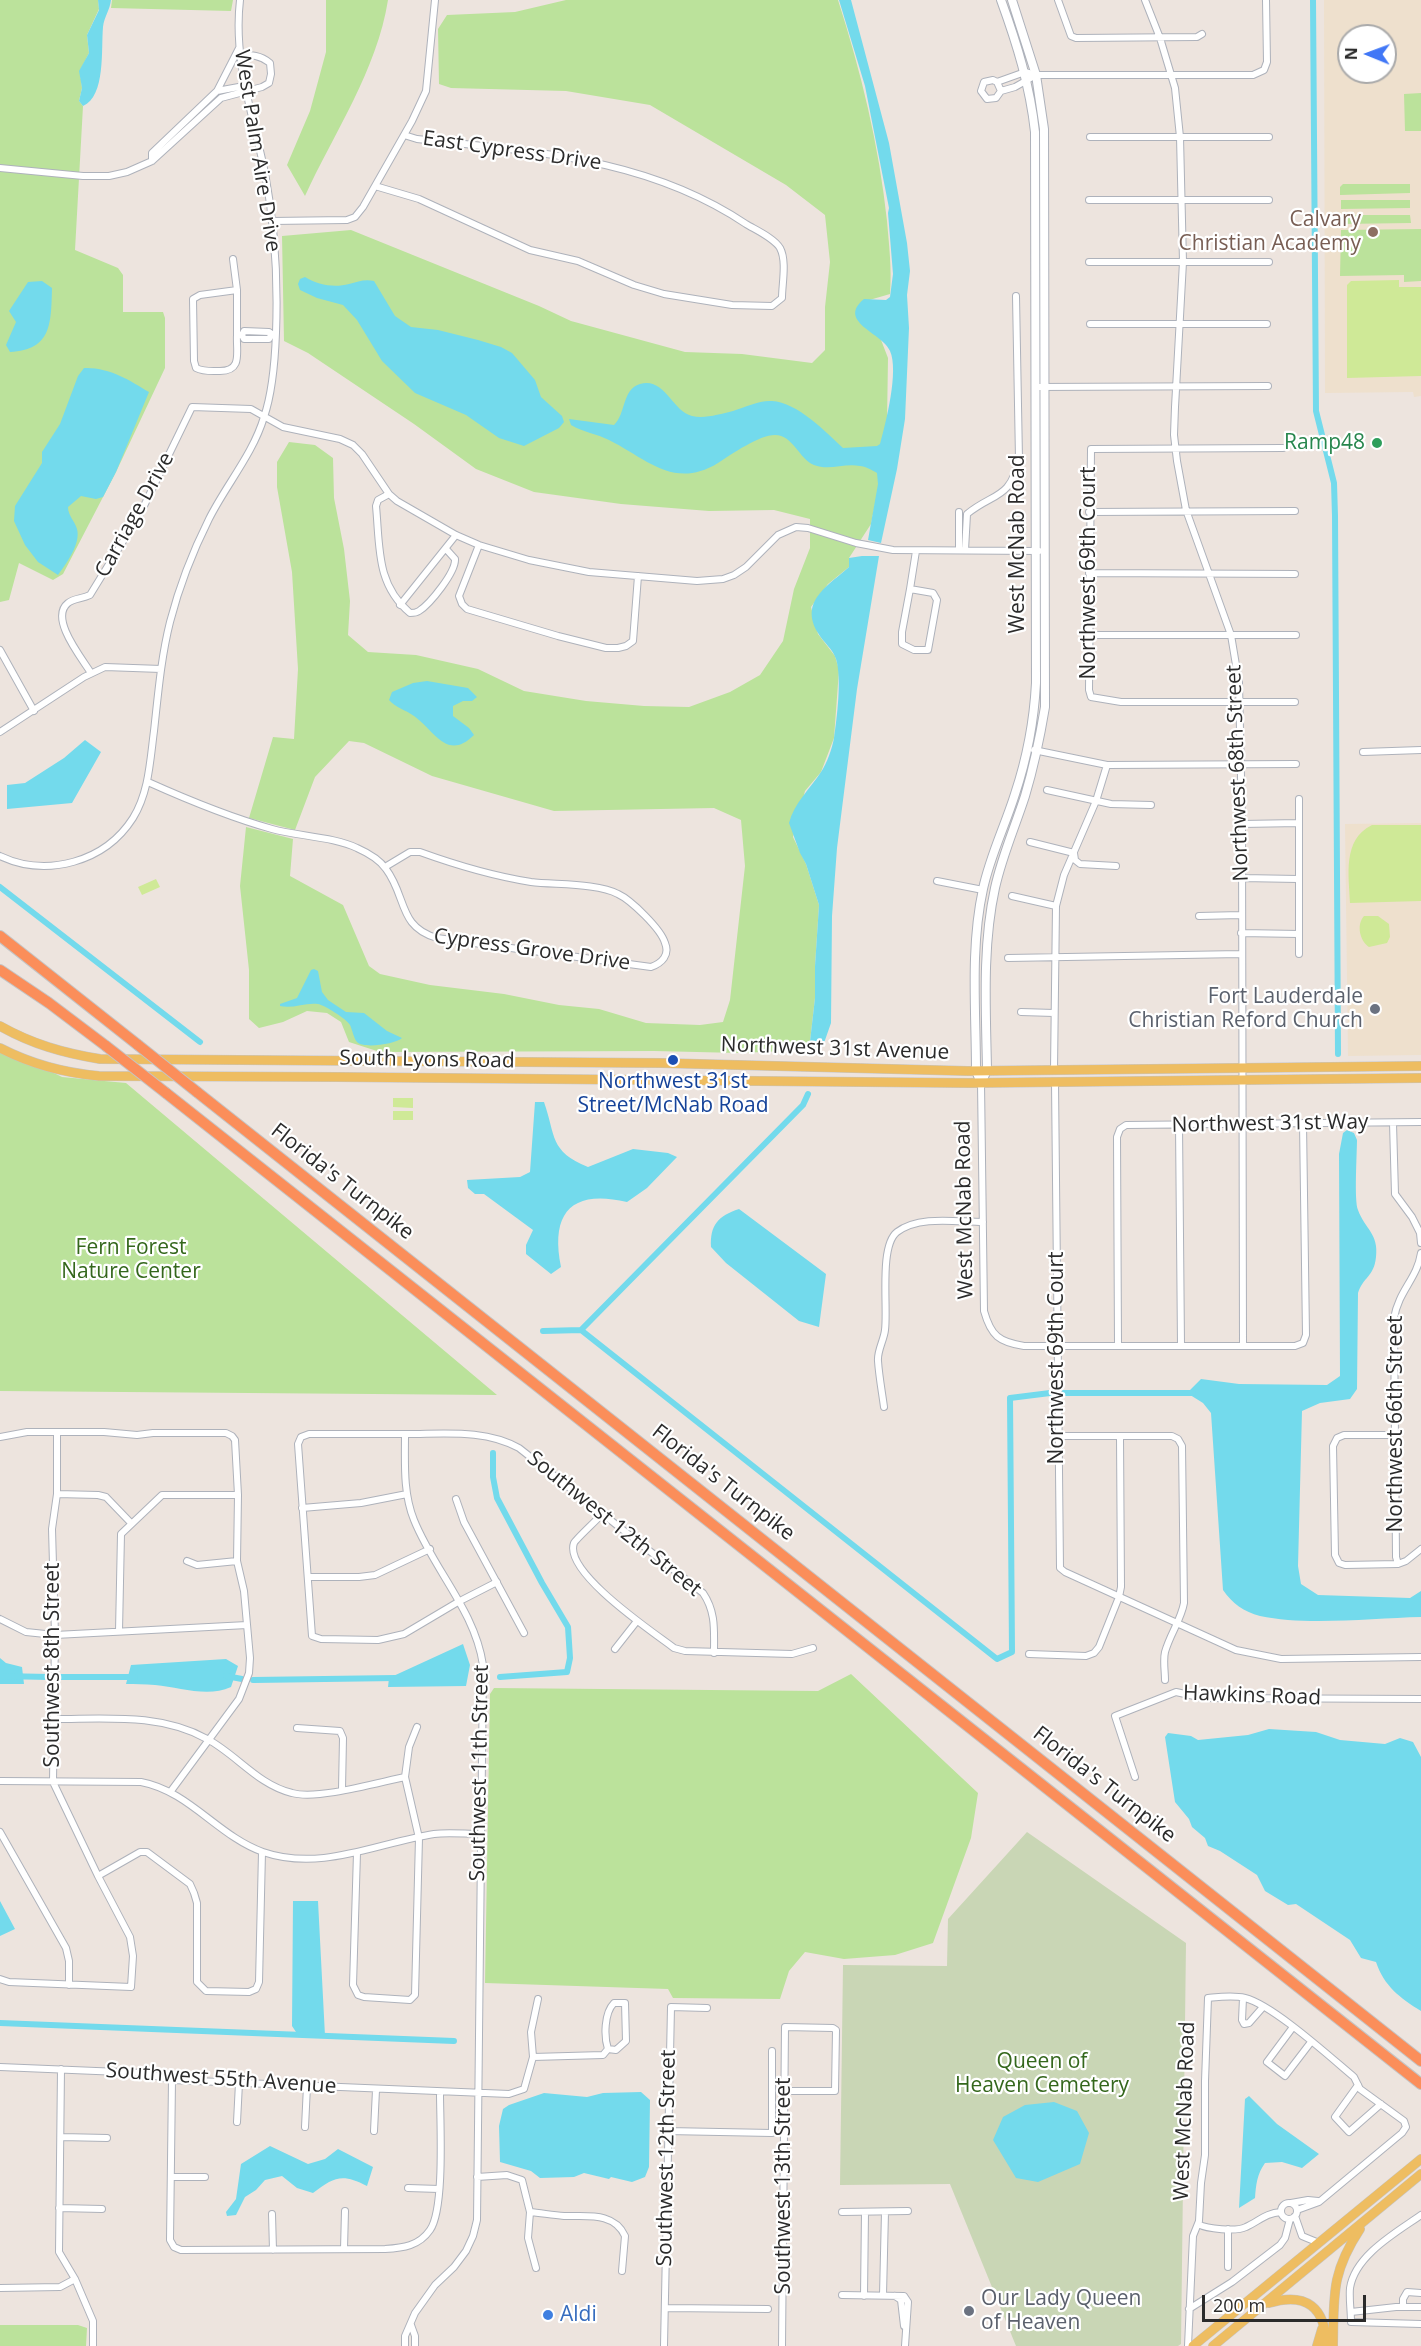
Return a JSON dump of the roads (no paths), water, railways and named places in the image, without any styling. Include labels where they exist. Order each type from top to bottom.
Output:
[{"type":"highway","name":"Florida's Turnpike","points":[[0,936],[1421,2061]]},
{"type":"highway","name":"Florida's Turnpike","points":[[0,970],[49,1003],[166,1093],[1421,2084]]},
{"type":"main road","name":"West McNab Road","points":[[981,1083],[976,1071],[976,936],[991,857],[1015,795],[1028,748],[1036,683],[1035,144],[1033,110],[1026,76],[1001,0]]},
{"type":"main road","name":"West McNab Road","points":[[981,1083],[987,1070],[986,966],[990,913],[1002,861],[1038,750],[1045,707],[1044,129],[1036,75],[1012,0]]},
{"type":"main road","name":"Northwest 31st Avenue","points":[[0,1026],[25,1040],[66,1053],[100,1059],[654,1063],[976,1071],[1421,1066]]},
{"type":"main road","name":"South Lyons Road","points":[[0,1048],[38,1064],[76,1074],[99,1076],[859,1083]]},
{"type":"main road","points":[[481,1063],[482,1079]]},
{"type":"main road","name":"Northwest 31st Avenue","points":[[859,1083],[1421,1078]]},
{"type":"main road","points":[[1193,2346],[1421,2159]]},
{"type":"main road","points":[[1214,2346],[1421,2174]]},
{"type":"main road","points":[[1333,2346],[1334,2291],[1338,2271],[1347,2248],[1367,2219]]},
{"type":"main road","points":[[1263,2304],[1286,2298],[1298,2299],[1314,2308],[1323,2324],[1326,2346]]},
{"type":"main road","points":[[1317,2346],[1323,2324]]},
{"type":"street","name":"West Palm Aire Drive","points":[[0,856],[25,864],[47,866],[87,858],[120,834],[132,819],[148,782],[161,669],[170,622],[185,574],[209,519],[256,437],[265,416],[277,287],[272,221],[265,172],[245,89],[240,55],[240,0]]},
{"type":"street","points":[[272,221],[347,220],[355,217],[404,135],[426,91],[435,0]]},
{"type":"street","points":[[1058,0],[1071,36],[1076,38],[1197,37],[1202,34]]},
{"type":"street","name":"Northwest 68th Street","points":[[1145,0],[1160,38],[1179,113],[1183,262],[1175,448],[1185,510],[1231,635],[1240,701],[1243,1346]]},
{"type":"street","points":[[1026,76],[1015,87],[1001,91],[996,98],[991,100],[983,96],[981,91],[981,86],[988,80],[998,82],[1026,76],[1036,75],[1254,75],[1264,70],[1267,62],[1266,0]]},
{"type":"street","points":[[152,161],[152,153],[217,91],[240,47]]},
{"type":"street","points":[[0,168],[83,176],[109,176],[127,172],[152,161],[221,98],[269,83],[270,63],[254,55],[240,55]]},
{"type":"street","points":[[998,82],[1001,91]]},
{"type":"street","points":[[217,91],[245,89]]},
{"type":"street","name":"East Cypress Drive","points":[[375,186],[419,199],[530,250],[578,261],[634,285],[664,294],[726,305],[772,306],[782,298],[782,258],[779,247],[732,214],[690,193],[616,166],[580,158],[417,139],[404,135]]},
{"type":"street","points":[[1090,137],[1269,137]]},
{"type":"street","points":[[1089,200],[1269,200]]},
{"type":"street","points":[[232,259],[237,290],[239,335],[236,364],[229,371],[202,371],[196,368],[194,361],[193,299],[200,295],[237,290]]},
{"type":"street","points":[[1089,262],[1269,262]]},
{"type":"street","points":[[962,550],[967,514],[1006,489],[1016,474],[1019,459],[1016,296]]},
{"type":"street","points":[[1090,324],[1267,324]]},
{"type":"street","points":[[239,335],[244,331],[269,332],[273,335]]},
{"type":"street","points":[[1035,387],[1268,386]]},
{"type":"street","name":"Carriage Drive","points":[[91,673],[61,623],[61,613],[65,604],[73,599],[90,595],[141,512],[192,407],[251,410],[265,416]]},
{"type":"street","points":[[265,416],[283,426],[353,445],[362,454],[389,494],[397,501],[456,535],[478,545],[557,566],[697,581],[723,579],[746,567],[778,535],[796,527],[808,528],[831,537],[877,548],[916,551],[1046,551]]},
{"type":"street","points":[[1175,448],[1283,448]]},
{"type":"street","name":"Northwest 69th Court","points":[[1175,448],[1091,449],[1090,697],[1120,702],[1240,701]]},
{"type":"street","points":[[389,494],[378,500],[375,506],[382,569],[389,590],[400,605],[410,613],[421,610],[451,575],[455,559],[446,549]]},
{"type":"street","points":[[1089,512],[1295,511]]},
{"type":"street","points":[[959,512],[962,550]]},
{"type":"street","points":[[400,605],[456,535]]},
{"type":"street","points":[[478,545],[459,596],[467,609],[606,648],[626,646],[633,641],[638,576]]},
{"type":"street","points":[[910,589],[933,593],[937,600],[928,650],[914,650],[902,644],[902,632],[916,551]]},
{"type":"street","points":[[1089,573],[1295,574]]},
{"type":"street","points":[[1089,635],[1296,635]]},
{"type":"street","points":[[0,650],[34,711]]},
{"type":"street","points":[[0,732],[91,673],[105,667],[161,669]]},
{"type":"street","points":[[1240,701],[1295,702]]},
{"type":"street","points":[[1028,748],[1107,765],[1296,764]]},
{"type":"street","points":[[1363,752],[1421,750]]},
{"type":"street","points":[[1054,1070],[1056,906],[1064,874],[1096,801],[1107,765]]},
{"type":"street","name":"Cypress Grove Drive","points":[[148,782],[200,805],[270,828],[355,847],[385,867],[404,904],[407,917],[422,934],[437,938],[651,967],[663,960],[667,952],[666,943],[661,935],[630,902],[617,893],[602,889],[532,882],[492,874],[420,852],[410,852],[385,867]]},
{"type":"street","points":[[1047,790],[1111,804],[1151,805]]},
{"type":"street","points":[[1299,799],[1299,954]]},
{"type":"street","points":[[1242,824],[1299,824]]},
{"type":"street","points":[[1030,842],[1074,853]]},
{"type":"street","points":[[1074,853],[1075,860],[1080,864],[1116,866]]},
{"type":"street","points":[[1242,878],[1298,879]]},
{"type":"street","points":[[937,881],[983,890]]},
{"type":"street","points":[[1012,896],[1056,906]]},
{"type":"street","points":[[1198,916],[1241,915]]},
{"type":"street","points":[[1241,933],[1299,934]]},
{"type":"street","points":[[1008,958],[1241,954]]},
{"type":"street","points":[[1021,1012],[1054,1013]]},
{"type":"street","name":"Northwest 69th Court","points":[[1055,1082],[1060,1568],[1119,1597]]},
{"type":"street","name":"West McNab Road","points":[[981,1083],[984,1311],[993,1334],[1009,1344],[1058,1348]]},
{"type":"street","name":"Northwest 31st Way","points":[[1118,1346],[1117,1137],[1120,1129],[1126,1125],[1421,1122]]},
{"type":"street","points":[[1058,1348],[1295,1346],[1303,1343],[1306,1335],[1303,1123]]},
{"type":"street","points":[[1393,1123],[1395,1194],[1412,1216],[1420,1233],[1421,1243]]},
{"type":"street","points":[[1179,1125],[1181,1346]]},
{"type":"street","points":[[884,1407],[877,1358],[885,1333],[887,1255],[890,1239],[896,1232],[921,1222],[983,1222]]},
{"type":"street","name":"Northwest 66th Street","points":[[1398,1564],[1396,1557],[1394,1318],[1401,1293],[1416,1271],[1421,1253]]},
{"type":"street","points":[[0,1437],[27,1432],[104,1432],[137,1435],[226,1433],[235,1440],[238,1495],[237,1561],[244,1591],[248,1625],[249,1673],[239,1699],[171,1791]]},
{"type":"street","name":"Southwest 8th Street","points":[[57,1432],[57,1494],[52,1529],[55,1635],[53,1782],[130,1937],[133,1956],[131,1987],[69,1985]]},
{"type":"street","points":[[405,1434],[309,1434],[301,1437],[298,1444],[312,1636],[321,1639],[378,1640],[404,1634],[497,1582]]},
{"type":"street","name":"Southwest 12th Street","points":[[405,1434],[485,1436],[504,1440],[519,1448],[703,1593],[715,1617],[714,1653]]},
{"type":"street","name":"Southwest 11th Street","points":[[405,1434],[407,1494],[414,1521],[475,1631],[483,1665],[477,2220],[466,2251],[426,2295],[411,2325]]},
{"type":"street","points":[[1396,1435],[1344,1435],[1337,1438],[1334,1446],[1335,1555],[1339,1563],[1398,1564],[1406,1561],[1421,1549]]},
{"type":"street","points":[[1058,1436],[1172,1436],[1178,1439],[1182,1446],[1184,1603],[1182,1615],[1164,1654],[1165,1680]]},
{"type":"street","points":[[1029,1654],[1086,1656],[1094,1653],[1119,1597],[1121,1587],[1120,1437]]},
{"type":"street","points":[[57,1494],[106,1497],[131,1523]]},
{"type":"street","points":[[302,1508],[361,1503],[407,1494]]},
{"type":"street","points":[[118,1631],[121,1534],[162,1495],[238,1495]]},
{"type":"street","points":[[456,1499],[464,1522],[524,1633]]},
{"type":"street","points":[[603,1514],[589,1530],[577,1537],[573,1552],[586,1576],[599,1590],[674,1648],[714,1653],[792,1654],[813,1648]]},
{"type":"street","points":[[308,1577],[375,1575],[430,1549]]},
{"type":"street","points":[[187,1561],[197,1565],[237,1561]]},
{"type":"street","points":[[1119,1597],[1236,1650],[1281,1659],[1421,1657]]},
{"type":"street","points":[[0,1619],[26,1632],[55,1635],[248,1625]]},
{"type":"street","points":[[615,1649],[638,1621]]},
{"type":"street","name":"Hawkins Road","points":[[1135,1777],[1116,1716],[1176,1692],[1203,1698],[1421,1699]]},
{"type":"street","points":[[54,1719],[159,1721],[182,1727],[208,1739],[270,1784],[292,1793],[320,1795],[405,1777]]},
{"type":"street","points":[[297,1728],[340,1731],[343,1738],[342,1789]]},
{"type":"street","points":[[357,1853],[353,1985],[358,1995],[410,2000],[415,1995],[419,1838],[405,1777],[406,1760],[417,1728]]},
{"type":"street","points":[[0,1781],[141,1782],[171,1791],[228,1833],[262,1852],[312,1860],[357,1853],[436,1834],[480,1834]]},
{"type":"street","points":[[0,1832],[66,1948],[69,1961],[69,1985],[9,1982],[0,1979]]},
{"type":"street","points":[[98,1876],[140,1852],[147,1852],[190,1884],[197,1903],[197,1982],[206,1991],[249,1992],[256,1989],[259,1982],[262,1852]]},
{"type":"street","name":"West McNab Road","points":[[1188,2346],[1193,2236],[1198,2224],[1205,2155],[1206,2002],[1208,1998],[1243,1998],[1263,2007],[1293,2027],[1354,2077],[1358,2085],[1404,2121],[1406,2127],[1402,2133],[1319,2202],[1294,2215]]},
{"type":"street","points":[[1243,1998],[1242,2020],[1244,2024],[1249,2023],[1263,2007]]},
{"type":"street","points":[[478,2094],[509,2094],[524,2089],[532,2056],[531,2032],[538,1999]]},
{"type":"street","points":[[532,2056],[603,2055],[608,2049],[606,2034],[610,2007],[614,2003],[625,2003],[626,2041],[616,2049],[608,2049]]},
{"type":"street","name":"Southwest 12th Street","points":[[664,2346],[671,2007],[707,2008]]},
{"type":"street","name":"Southwest 13th Street","points":[[783,2346],[785,2027],[833,2028],[836,2030],[835,2091],[785,2091]]},
{"type":"street","points":[[1293,2027],[1267,2062],[1285,2076],[1311,2042]]},
{"type":"street","points":[[667,2130],[772,2133],[772,2051]]},
{"type":"street","name":"Southwest 55th Avenue","points":[[0,2067],[144,2073],[172,2080],[478,2094]]},
{"type":"street","points":[[61,2069],[59,2252],[75,2279],[93,2321],[93,2346]]},
{"type":"street","points":[[172,2080],[170,2240],[174,2247],[181,2250],[403,2248],[420,2240],[430,2231],[439,2212],[440,2093]]},
{"type":"street","points":[[237,2122],[239,2083]]},
{"type":"street","points":[[1358,2085],[1335,2117],[1349,2132],[1381,2104]]},
{"type":"street","points":[[305,2127],[307,2086]]},
{"type":"street","points":[[374,2131],[376,2090]]},
{"type":"street","points":[[61,2137],[107,2138]]},
{"type":"street","points":[[477,2177],[507,2175],[522,2180],[530,2212],[528,2238],[536,2268]]},
{"type":"street","points":[[171,2177],[206,2177]]},
{"type":"street","points":[[408,2188],[439,2189]]},
{"type":"street","points":[[1319,2202],[1308,2200],[1291,2203],[1302,2236],[1320,2243]]},
{"type":"street","name":"West McNab Road","points":[[1198,2224],[1206,2229],[1243,2229],[1268,2213],[1281,2212],[1284,2205],[1291,2203]]},
{"type":"street","points":[[59,2208],[102,2210]]},
{"type":"street","points":[[344,2249],[345,2211]]},
{"type":"street","points":[[842,2212],[908,2211]]},
{"type":"street","points":[[530,2212],[570,2216],[594,2215],[616,2225],[625,2236],[622,2271]]},
{"type":"street","points":[[864,2296],[865,2212]]},
{"type":"street","points":[[883,2295],[885,2212]]},
{"type":"street","points":[[1281,2212],[1285,2218],[1294,2215]]},
{"type":"street","points":[[272,2214],[273,2250]]},
{"type":"street","points":[[1189,2309],[1232,2282],[1280,2245],[1294,2215]]},
{"type":"street","points":[[1421,2215],[1368,2256],[1359,2267],[1350,2287],[1350,2322],[1421,2324]]},
{"type":"street","points":[[1228,2229],[1228,2267]]},
{"type":"street","points":[[0,2288],[60,2287],[75,2279]]},
{"type":"street","points":[[1402,2307],[1407,2292],[1421,2292]]},
{"type":"street","points":[[842,2295],[883,2295],[907,2298],[905,2346]]},
{"type":"street","points":[[1350,2312],[1421,2307]]},
{"type":"street","points":[[664,2308],[768,2309]]},
{"type":"street","points":[[405,2346],[405,2336],[411,2325]]},
{"type":"street","points":[[411,2325],[415,2336],[415,2346]]},
{"type":"water","points":[[98,0],[111,0],[103,27],[99,82],[96,93],[83,106],[79,101],[82,88],[79,71],[89,53],[87,35],[99,10]]},
{"type":"water","points":[[839,0],[851,0],[889,143],[910,271],[907,295],[909,328],[905,419],[881,543],[868,540],[878,484],[877,473],[866,467],[814,465],[804,458],[787,439],[775,435],[754,441],[702,471],[674,473],[649,463],[609,440],[571,425],[569,419],[614,425],[621,415],[630,391],[640,384],[649,383],[656,385],[679,408],[692,416],[712,416],[772,401],[801,412],[843,448],[880,444],[891,397],[892,360],[886,345],[858,321],[855,314],[857,307],[864,299],[886,300],[890,297],[893,274],[889,208],[865,86]]},
{"type":"water","points":[[305,277],[332,286],[374,281],[395,316],[411,327],[438,330],[478,340],[512,353],[535,380],[541,397],[562,416],[564,422],[559,428],[524,446],[499,438],[466,415],[415,393],[382,361],[357,320],[343,305],[317,298],[300,290],[298,284],[300,279]]},
{"type":"water","points":[[42,281],[52,288],[51,312],[46,332],[34,346],[10,352],[6,345],[16,322],[9,311],[28,282]]},
{"type":"water","points":[[84,368],[110,372],[149,392],[116,472],[103,497],[96,499],[81,496],[68,507],[78,535],[72,554],[58,575],[38,562],[25,545],[14,521],[15,506],[42,463],[42,452],[60,424],[78,376]]},
{"type":"water","points":[[879,556],[857,689],[837,848],[832,916],[831,1023],[824,1043],[815,1052],[809,1050],[815,998],[819,905],[806,864],[789,823],[798,803],[817,778],[829,756],[836,720],[838,667],[835,655],[820,636],[813,622],[814,603],[825,588],[849,567],[849,558]]},
{"type":"water","points":[[427,681],[468,688],[477,697],[472,701],[463,701],[453,706],[453,716],[469,728],[474,735],[464,743],[448,745],[441,741],[414,716],[389,700],[392,692],[413,683]]},
{"type":"water","points":[[85,740],[101,752],[72,803],[7,809],[7,785],[25,783],[64,758]]},
{"type":"water","points":[[311,970],[318,971],[322,992],[328,1000],[346,1012],[364,1013],[387,1031],[402,1038],[380,1045],[360,1044],[356,1041],[348,1022],[325,1007],[318,1004],[280,1006],[280,1004],[297,998]]},
{"type":"water","points":[[535,1102],[544,1102],[560,1148],[566,1155],[588,1167],[633,1149],[668,1153],[677,1157],[647,1188],[627,1202],[592,1199],[579,1202],[569,1209],[559,1232],[558,1248],[561,1267],[551,1274],[526,1254],[526,1245],[533,1230],[484,1194],[475,1194],[468,1188],[467,1180],[520,1177],[530,1172]]},
{"type":"water","points":[[1347,1130],[1354,1133],[1357,1140],[1357,1205],[1373,1237],[1376,1257],[1371,1273],[1358,1293],[1357,1389],[1350,1399],[1320,1403],[1302,1411],[1298,1566],[1301,1584],[1318,1595],[1410,1598],[1421,1591],[1421,1617],[1340,1621],[1278,1619],[1260,1616],[1244,1609],[1234,1603],[1223,1590],[1211,1413],[1203,1403],[1187,1393],[1201,1379],[1239,1384],[1327,1385],[1340,1376],[1339,1154],[1343,1133]]},
{"type":"water","points":[[739,1209],[826,1274],[819,1327],[799,1321],[726,1263],[711,1247],[712,1233],[717,1222]]},
{"type":"water","points":[[463,1644],[470,1665],[466,1686],[388,1687],[389,1678]]},
{"type":"water","points":[[0,1658],[6,1663],[22,1667],[24,1684],[0,1684]]},
{"type":"water","points":[[226,1659],[238,1666],[231,1687],[222,1690],[203,1692],[155,1685],[126,1684],[131,1665]]},
{"type":"water","points":[[1269,1729],[1316,1732],[1340,1740],[1385,1744],[1400,1738],[1413,1742],[1421,1757],[1421,2011],[1388,1985],[1376,1962],[1361,1958],[1350,1940],[1296,1904],[1288,1905],[1265,1891],[1257,1875],[1220,1851],[1208,1846],[1205,1838],[1192,1827],[1189,1819],[1175,1802],[1165,1737],[1168,1733],[1191,1736],[1198,1740],[1248,1735]]},
{"type":"water","points":[[0,1901],[15,1929],[0,1936]]},
{"type":"water","points":[[293,1901],[318,1901],[325,2036],[298,2035],[292,2026]]},
{"type":"water","points":[[641,2092],[650,2100],[649,2167],[645,2177],[632,2182],[584,2173],[574,2177],[540,2178],[531,2171],[500,2162],[499,2126],[503,2109],[509,2105],[544,2093],[587,2097],[603,2093]]},
{"type":"water","points":[[1249,2096],[1277,2124],[1319,2154],[1302,2168],[1282,2162],[1265,2163],[1256,2184],[1255,2198],[1239,2208],[1245,2099]]},
{"type":"water","points":[[1054,2102],[1077,2111],[1089,2133],[1080,2164],[1038,2182],[1016,2178],[993,2140],[1003,2117],[1025,2105]]},
{"type":"water","points":[[270,2146],[308,2164],[325,2159],[338,2149],[373,2167],[367,2186],[344,2178],[333,2180],[313,2193],[297,2188],[282,2176],[265,2180],[245,2197],[236,2215],[227,2216],[226,2212],[236,2199],[241,2164]]},
{"type":"waterway","points":[[1313,0],[1316,411],[1334,483],[1335,516],[1338,1054]]},
{"type":"waterway","points":[[0,887],[200,1042]]},
{"type":"waterway","points":[[543,1331],[581,1330],[803,1105],[808,1094]]},
{"type":"waterway","points":[[581,1330],[997,1659],[1012,1652],[1010,1398],[1050,1393]]},
{"type":"waterway","points":[[1063,1393],[1193,1393]]},
{"type":"waterway","points":[[493,1453],[493,1477],[497,1498],[568,1627],[570,1658],[567,1672],[500,1677]]},
{"type":"waterway","points":[[0,1676],[49,1677]]},
{"type":"waterway","points":[[226,1676],[242,1679]]},
{"type":"waterway","points":[[61,1677],[135,1677]]},
{"type":"waterway","points":[[253,1680],[396,1678]]},
{"type":"waterway","points":[[0,2023],[454,2041]]},
{"type":"place","name":"Calvary Christian Academy","points":[[1373,232]]},
{"type":"place","name":"Ramp48","points":[[1377,443]]},
{"type":"place","name":"Fort Lauderdale Christian Reford Church","points":[[1375,1009]]},
{"type":"place","name":"Northwest 31st Street/McNab Road","points":[[673,1060]]},
{"type":"place","name":"Our Lady Queen of Heaven","points":[[969,2311]]},
{"type":"place","name":"Aldi","points":[[548,2315]]},
{"type":"park label","name":"Fern Forest Nature Center","points":[[131,1260]]},
{"type":"park label","name":"Queen of Heaven Cemetery","points":[[1042,2074]]}]
